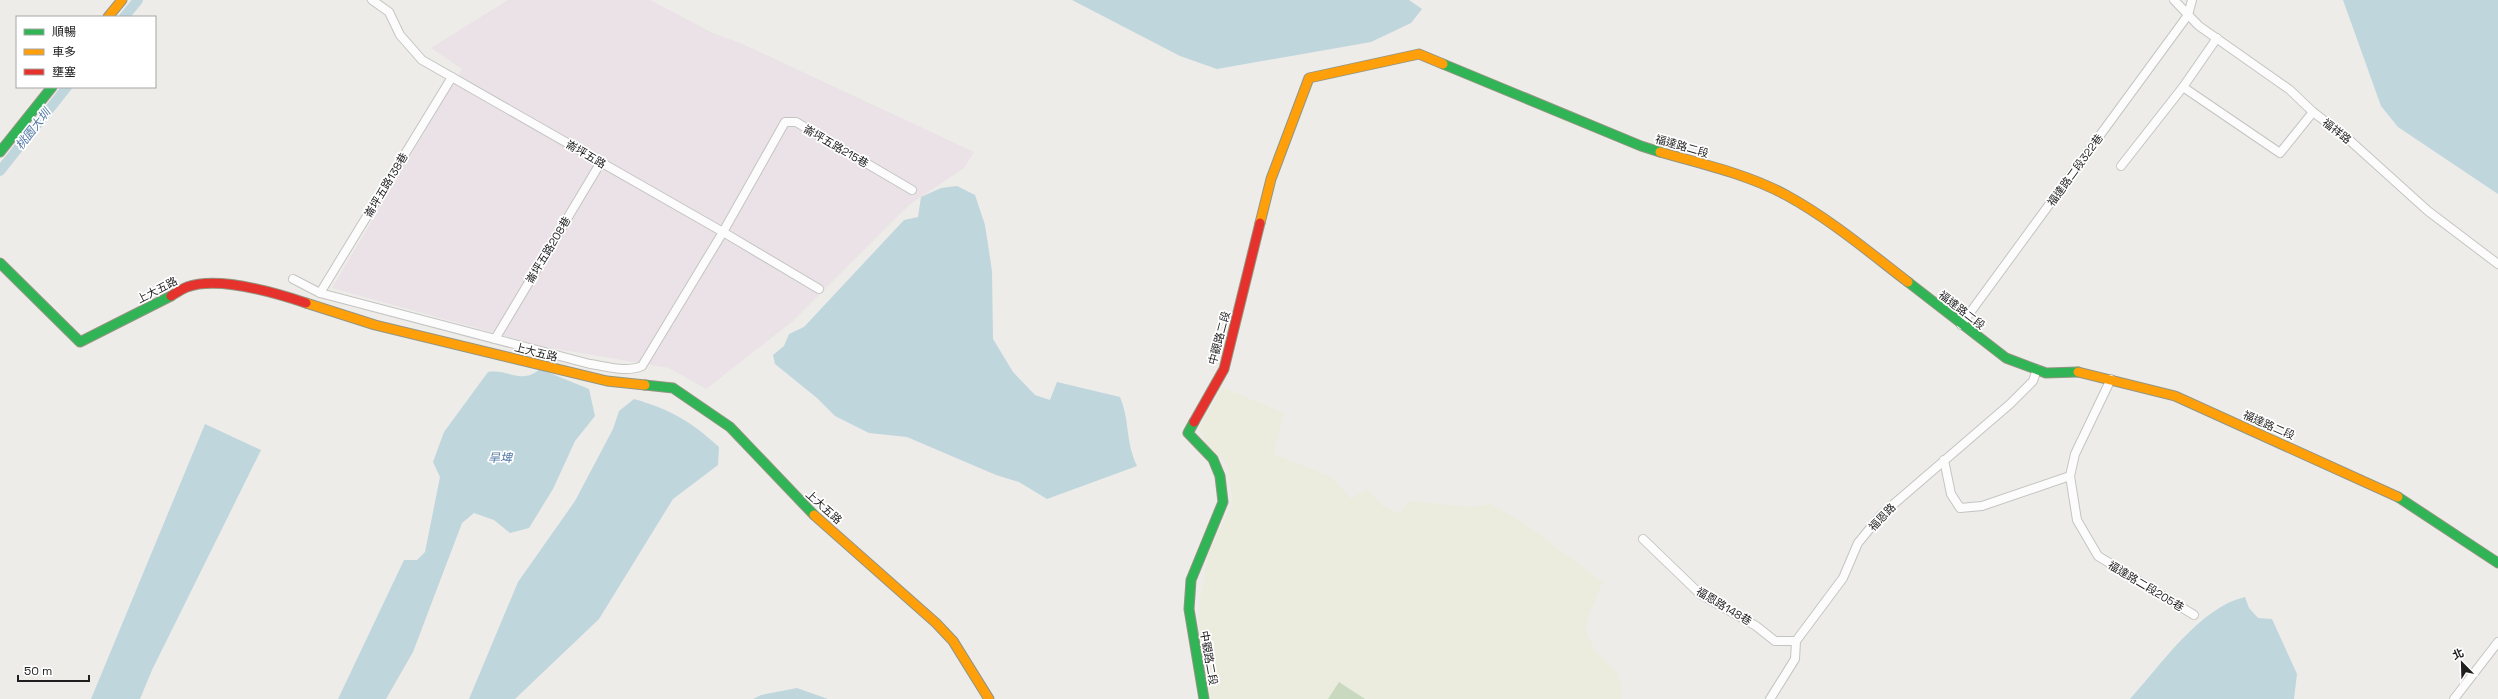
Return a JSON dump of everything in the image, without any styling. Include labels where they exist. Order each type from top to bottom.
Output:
[{"type":"street","points":[[109,16],[122,0]]},
{"type":"street","name":"崙坪五路","points":[[372,0],[389,12],[400,35],[422,60],[723,232],[819,289]]},
{"type":"street","name":"福祥路","points":[[2174,0],[2199,26],[2290,90],[2313,112],[2346,137],[2428,211],[2498,264]]},
{"type":"street","points":[[2188,15],[2192,0]]},
{"type":"street","name":"福達路二段322巷","points":[[1962,324],[2188,15]]},
{"type":"street","points":[[2122,166],[2183,87],[2217,38]]},
{"type":"street","name":"福達路二段","points":[[1419,54],[1641,146],[1740,175],[1786,195],[1833,224],[1863,246],[2006,358],[2046,373],[2083,372],[2176,396],[2393,494],[2498,563]]},
{"type":"street","name":"中觀路二段","points":[[1204,699],[1189,609],[1191,580],[1223,502],[1220,476],[1213,459],[1188,433],[1224,369],[1272,179],[1309,78],[1419,54]]},
{"type":"street","name":"崙坪五路138巷","points":[[320,293],[452,77]]},
{"type":"street","points":[[2183,87],[2280,153],[2313,112]]},
{"type":"street","points":[[0,152],[51,88]]},
{"type":"street","name":"崙坪五路215巷","points":[[723,232],[785,122],[796,122],[912,190]]},
{"type":"street","name":"崙坪五路208巷","points":[[495,339],[601,162]]},
{"type":"street","points":[[292,279],[320,293],[590,364],[624,369],[642,366],[723,232]]},
{"type":"street","name":"上大五路","points":[[0,263],[80,342],[188,287],[210,284],[266,290],[376,325],[607,381],[673,388],[730,427],[802,504],[936,623],[952,641],[989,699]]},
{"type":"street","points":[[624,369],[634,383]]},
{"type":"street","name":"福恩路","points":[[1796,641],[1843,578],[1858,543],[1881,515],[2010,404],[2033,381],[2037,369]]},
{"type":"street","name":"福達路二段205巷","points":[[2111,379],[2075,454],[2070,476],[2077,520],[2098,556],[2194,615]]},
{"type":"street","points":[[1944,460],[1951,494],[1960,508],[1982,506],[2070,476]]},
{"type":"street","name":"福恩路148巷","points":[[1643,539],[1700,594],[1756,626],[1775,641],[1796,641]]},
{"type":"street","points":[[1770,699],[1795,659],[1796,641]]},
{"type":"street","points":[[2454,699],[2498,642]]},
{"type":"shaded area","points":[[508,0],[650,0],[713,33],[745,45],[974,152],[964,168],[909,205],[793,321],[706,389],[669,368],[545,347],[332,288],[462,69],[431,48]]},
{"type":"shaded area","points":[[1222,387],[1284,413],[1274,454],[1333,478],[1351,499],[1367,489],[1381,505],[1399,514],[1409,501],[1471,507],[1491,504],[1521,521],[1603,582],[1588,616],[1586,630],[1594,649],[1617,672],[1622,688],[1621,699],[1365,699],[1339,682],[1328,699],[1211,699],[1198,621],[1199,607],[1208,555],[1233,502],[1228,466],[1223,459],[1206,444],[1200,427]]},
{"type":"green space","points":[[1339,682],[1365,699],[1328,699]]},
{"type":"water","points":[[1072,0],[1409,0],[1422,9],[1411,23],[1371,42],[1217,69],[1180,56]]},
{"type":"water","points":[[2343,0],[2498,0],[2498,194],[2398,127],[2381,106]]},
{"type":"water","points":[[957,186],[975,195],[985,225],[992,271],[993,339],[1013,372],[1035,395],[1050,400],[1057,382],[1120,397],[1125,414],[1133,457],[1137,466],[1047,499],[1019,482],[996,475],[907,437],[869,433],[835,416],[817,398],[775,364],[773,355],[784,346],[789,334],[804,327],[904,220],[918,217],[921,197],[941,188]]},
{"type":"water","name":"旱埤","points":[[540,369],[589,389],[595,416],[575,441],[553,489],[529,528],[510,533],[494,520],[474,513],[462,523],[413,652],[386,699],[338,699],[404,560],[417,560],[425,552],[440,477],[433,462],[444,432],[488,372],[527,376]]},
{"type":"water","points":[[634,399],[670,412],[699,430],[719,447],[718,465],[673,499],[599,619],[515,699],[469,699],[518,582],[575,501],[613,429],[619,411]]},
{"type":"water","points":[[205,424],[261,450],[152,670],[140,699],[91,699]]},
{"type":"water","points":[[2245,597],[2249,608],[2258,618],[2272,619],[2297,674],[2294,699],[2130,699],[2168,654],[2197,625],[2212,612],[2228,603]]},
{"type":"water","points":[[797,688],[828,699],[753,699],[761,695]]},
{"type":"waterway","name":"桃園大圳","points":[[125,16],[138,0]]},
{"type":"waterway","name":"桃園大圳","points":[[0,171],[66,88]]},
{"type":"traffic: fast","points":[[1443,64],[1641,146],[1660,152]]},
{"type":"traffic: fast","points":[[0,152],[51,88]]},
{"type":"traffic: fast","points":[[0,263],[80,342],[171,296]]},
{"type":"traffic: fast","points":[[1908,282],[2006,358],[2046,373],[2078,372]]},
{"type":"traffic: fast","points":[[645,385],[673,388],[730,427],[814,515]]},
{"type":"traffic: fast","points":[[1194,422],[1188,433],[1213,459],[1220,476],[1223,502],[1191,580],[1189,609],[1204,699]]},
{"type":"traffic: fast","points":[[2398,497],[2498,563]]},
{"type":"traffic: slow","points":[[109,16],[122,0]]},
{"type":"traffic: slow","points":[[1260,223],[1271,179],[1309,78],[1419,54],[1443,64]]},
{"type":"traffic: slow","points":[[1660,152],[1740,175],[1786,195],[1834,225],[1908,282]]},
{"type":"traffic: slow","points":[[306,303],[375,325],[607,381],[645,385]]},
{"type":"traffic: slow","points":[[2078,372],[2175,396],[2398,497]]},
{"type":"traffic: slow","points":[[814,515],[936,623],[953,641],[989,699]]},
{"type":"traffic: jam","points":[[1194,422],[1224,369],[1260,223]]},
{"type":"traffic: jam","points":[[171,296],[187,287],[214,283],[247,287],[306,303]]}]
